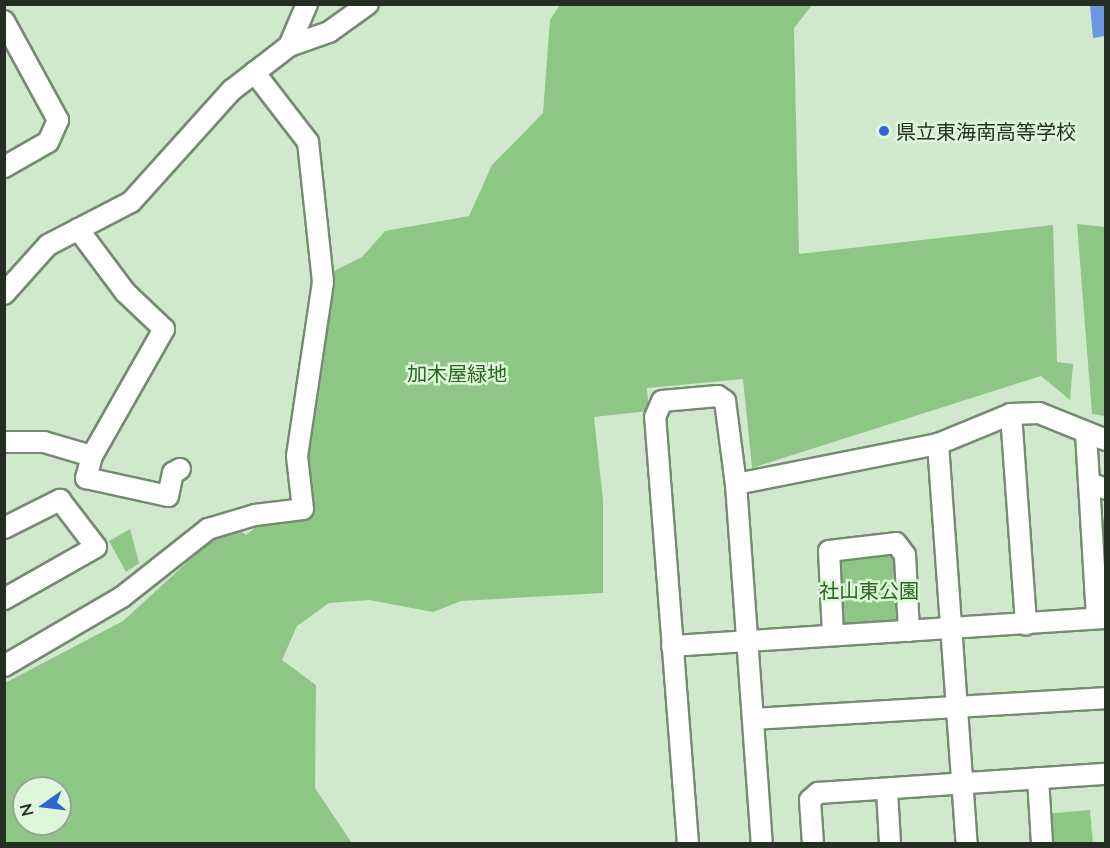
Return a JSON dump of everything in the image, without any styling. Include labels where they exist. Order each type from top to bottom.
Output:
[{"type":"street","points":[[289,46],[307,4]]},
{"type":"street","points":[[4,294],[48,245],[131,202],[212,106],[254,72],[289,46],[329,32],[368,4]]},
{"type":"street","points":[[4,21],[58,120],[48,142],[4,167]]},
{"type":"street","points":[[4,666],[122,597],[208,529],[255,515],[303,509],[297,456],[323,282],[308,142],[254,72]]},
{"type":"street","points":[[78,229],[124,292],[164,329],[92,456],[86,478],[168,496],[173,473],[180,469]]},
{"type":"street","points":[[688,843],[655,417],[662,400],[718,396],[725,401],[736,484],[762,843]]},
{"type":"street","points":[[736,484],[938,444],[1011,414],[1039,413],[1106,440]]},
{"type":"street","points":[[1011,414],[1026,624]]},
{"type":"street","points":[[672,646],[1101,618],[1097,486],[1086,433]]},
{"type":"street","points":[[4,442],[44,441],[92,456]]},
{"type":"street","points":[[938,444],[954,629],[967,843]]},
{"type":"street","points":[[4,528],[60,500],[96,547],[4,599]]},
{"type":"street","points":[[832,635],[829,551],[896,543],[905,555],[909,631]]},
{"type":"street","points":[[754,719],[1106,698]]},
{"type":"street","points":[[813,843],[813,795],[1106,774]]},
{"type":"street","points":[[1038,778],[1042,843]]},
{"type":"street","points":[[887,790],[890,843]]},
{"type":"green space","name":"加木屋緑地","points":[[560,5],[812,5],[794,28],[799,254],[1053,225],[1057,362],[1073,364],[1070,400],[1041,376],[752,468],[743,379],[647,388],[649,411],[594,417],[603,500],[603,593],[461,601],[433,612],[369,600],[329,603],[297,626],[282,660],[316,685],[315,788],[352,843],[5,844],[5,683],[123,621],[230,523],[246,535],[298,494],[322,277],[362,257],[385,231],[469,216],[492,165],[543,113],[550,20]]},
{"type":"green space","points":[[1077,224],[1105,227],[1105,416],[1092,414]]},
{"type":"green space","points":[[130,529],[139,563],[126,572],[109,541]]},
{"type":"green space","name":"社山東公園","points":[[894,553],[900,558],[903,621],[897,626],[843,628],[837,623],[834,560]]},
{"type":"green space","points":[[1090,810],[1093,843],[1052,844],[1049,814]]},
{"type":"water","points":[[1090,5],[1105,5],[1105,36],[1093,38]]},
{"type":"place","name":"県立東海南高等学校","points":[[884,131]]}]
